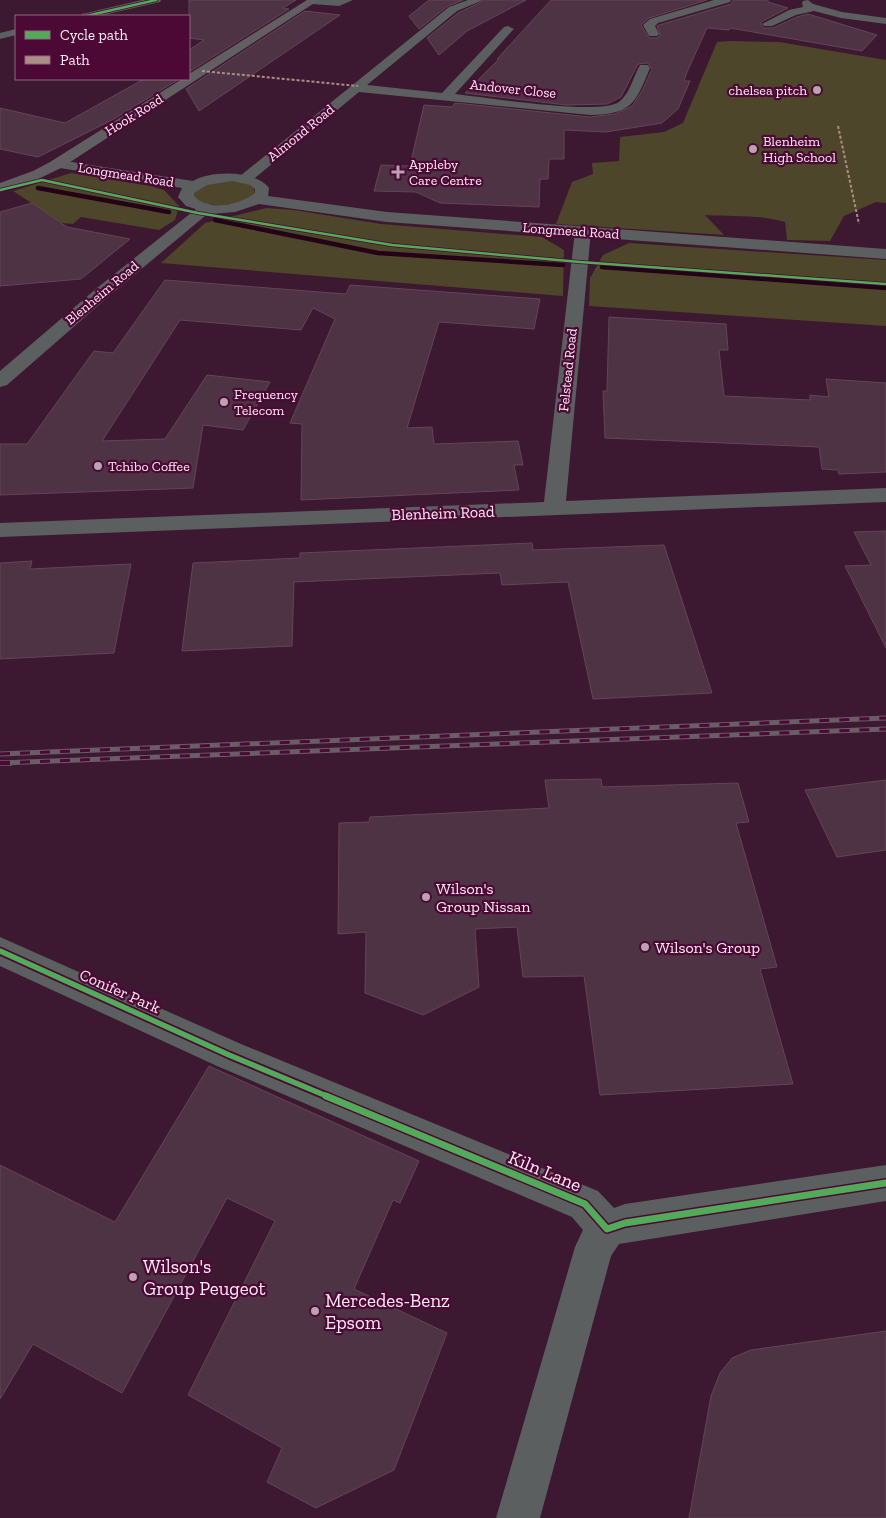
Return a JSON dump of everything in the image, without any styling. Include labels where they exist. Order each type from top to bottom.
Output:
[{"type":"main road","name":"Hook Road","points":[[190,79],[313,1]]},
{"type":"main road","name":"Hook Road","points":[[0,188],[59,164],[189,80]]},
{"type":"street","points":[[90,15],[156,0]]},
{"type":"street","points":[[313,1],[339,3],[348,0]]},
{"type":"street","name":"Almond Road","points":[[245,179],[453,9],[478,0]]},
{"type":"street","points":[[653,34],[649,25],[654,21],[726,0]]},
{"type":"street","points":[[792,1],[811,4],[840,15],[886,20]]},
{"type":"street","points":[[768,24],[811,4]]},
{"type":"street","points":[[445,98],[508,30]]},
{"type":"street","points":[[0,36],[15,32]]},
{"type":"street","name":"Andover Close","points":[[357,88],[568,110],[608,109],[626,103],[644,68]]},
{"type":"street","name":"Longmead Road","points":[[59,164],[193,185],[219,178],[245,179]]},
{"type":"street","points":[[245,179],[255,182],[262,188],[262,194],[258,199]]},
{"type":"street","name":"Longmead Road","points":[[193,185],[187,191],[186,197],[195,205],[206,208],[238,207],[258,199],[387,217],[886,254]]},
{"type":"street","name":"Blenheim Road","points":[[0,381],[103,292],[206,208]]},
{"type":"street","name":"Felstead Road","points":[[554,508],[583,231]]},
{"type":"street","name":"Blenheim Road","points":[[0,530],[886,495]]},
{"type":"street","name":"Conifer Park","points":[[0,951],[229,1055]]},
{"type":"street","name":"Kiln Lane","points":[[229,1055],[585,1204],[608,1229]]},
{"type":"street","points":[[518,1518],[594,1247],[608,1229],[625,1223],[886,1183]]},
{"type":"shaded area","name":"Blenheim High School","points":[[717,42],[779,42],[886,60],[886,203],[876,202],[844,216],[830,241],[787,240],[785,222],[755,217],[705,215],[724,235],[556,224],[572,182],[593,174],[592,163],[619,161],[620,137],[664,132],[683,123]]},
{"type":"shaded area","points":[[71,173],[164,190],[179,206],[175,220],[159,230],[81,217],[73,224],[62,223],[13,191]]},
{"type":"shaded area","points":[[225,179],[246,182],[254,188],[255,194],[240,202],[226,205],[194,201],[192,190],[196,187]]},
{"type":"shaded area","points":[[266,208],[294,210],[381,224],[542,237],[564,250],[563,296],[161,263],[205,223]]},
{"type":"shaded area","points":[[629,243],[886,260],[886,326],[589,306],[590,278],[603,255]]},
{"type":"building","points":[[189,0],[296,0],[283,8],[289,9],[190,71],[190,49],[204,40],[190,38]]},
{"type":"building","points":[[429,0],[463,0],[448,6],[419,29],[409,16]]},
{"type":"building","points":[[485,0],[526,0],[467,31],[439,55],[427,38],[458,13]]},
{"type":"building","points":[[551,0],[707,0],[649,18],[641,25],[649,38],[657,38],[660,35],[657,26],[659,25],[731,4],[733,0],[768,0],[768,2],[788,8],[761,22],[764,28],[773,28],[808,14],[877,35],[862,51],[730,28],[729,30],[707,28],[687,72],[684,81],[690,81],[678,109],[662,123],[606,132],[564,130],[564,159],[549,159],[548,179],[540,179],[539,207],[440,203],[416,192],[374,191],[381,165],[410,166],[424,105],[452,107],[455,103],[590,117],[615,114],[632,106],[642,91],[652,69],[648,63],[638,64],[621,97],[607,104],[566,105],[465,93],[499,59],[497,59]]},
{"type":"building","points":[[305,11],[340,15],[199,111],[186,89]]},
{"type":"building","points":[[142,80],[177,80],[114,119],[38,157],[0,149],[0,108],[65,123]]},
{"type":"building","points":[[32,203],[67,227],[130,239],[81,279],[0,286],[0,212]]},
{"type":"building","points":[[165,280],[346,294],[350,285],[540,299],[534,329],[439,322],[407,428],[432,427],[434,444],[518,441],[523,465],[514,465],[519,490],[301,500],[302,424],[290,423],[335,319],[313,308],[301,330],[180,320],[102,441],[165,439],[207,375],[270,382],[243,430],[203,425],[193,488],[0,495],[0,444],[27,444],[94,351],[113,353]]},
{"type":"building","points":[[609,317],[726,324],[728,350],[719,350],[724,396],[810,400],[810,395],[829,397],[826,379],[886,383],[886,472],[839,474],[838,470],[822,469],[819,447],[605,438],[603,391],[607,391]]},
{"type":"building","points":[[886,531],[886,648],[845,566],[871,565],[854,532]]},
{"type":"building","points":[[532,543],[533,550],[664,545],[712,693],[593,699],[568,582],[502,585],[500,573],[294,582],[292,646],[182,651],[193,563],[300,558],[300,553]]},
{"type":"building","points":[[32,561],[30,569],[131,564],[114,653],[0,659],[0,563]]},
{"type":"building","name":"Wilson's Group","points":[[601,779],[602,787],[738,783],[749,822],[736,823],[777,967],[760,969],[793,1084],[600,1095],[584,976],[523,977],[517,927],[475,929],[479,987],[423,1015],[365,993],[366,932],[338,934],[339,823],[369,822],[370,817],[549,808],[545,780]]},
{"type":"building","points":[[886,780],[886,850],[837,857],[805,790]]},
{"type":"building","points":[[209,1066],[419,1161],[400,1203],[393,1200],[354,1289],[447,1333],[394,1470],[316,1508],[267,1482],[282,1448],[188,1395],[275,1221],[227,1198],[122,1393],[33,1344],[0,1399],[0,1165],[115,1222]]},
{"type":"building","points":[[886,1331],[886,1518],[689,1518],[711,1396],[720,1373],[732,1358],[751,1350]]},
{"type":"waterway","points":[[38,188],[169,212]]},
{"type":"waterway","points":[[215,220],[378,253],[563,265]]},
{"type":"waterway","points":[[602,267],[886,288]]},
{"type":"railway","points":[[0,754],[886,718]]},
{"type":"railway","points":[[10,763],[0,763],[886,729]]},
{"type":"marked path","points":[[202,71],[358,86]]},
{"type":"marked path","points":[[838,126],[859,224]]},
{"type":"cycle path","points":[[90,15],[156,0]]},
{"type":"cycle path","points":[[0,190],[42,180],[198,213],[392,245],[580,262],[886,284]]},
{"type":"cycle path","points":[[0,951],[229,1055],[585,1204],[607,1229],[625,1223],[886,1183]]},
{"type":"place","name":"chelsea pitch","points":[[817,90]]},
{"type":"place","name":"Blenheim High School","points":[[753,149]]},
{"type":"place","name":"Appleby Care Centre","points":[[398,172]]},
{"type":"place","name":"Frequency Telecom","points":[[224,402]]},
{"type":"place","name":"Tchibo Coffee","points":[[98,466]]},
{"type":"place","name":"Wilson's Group Nissan","points":[[426,897]]},
{"type":"place","name":"Wilson's Group","points":[[645,947]]},
{"type":"place","name":"Wilson's Group Peugeot","points":[[133,1277]]},
{"type":"place","name":"Mercedes-Benz Epsom","points":[[315,1311]]}]
